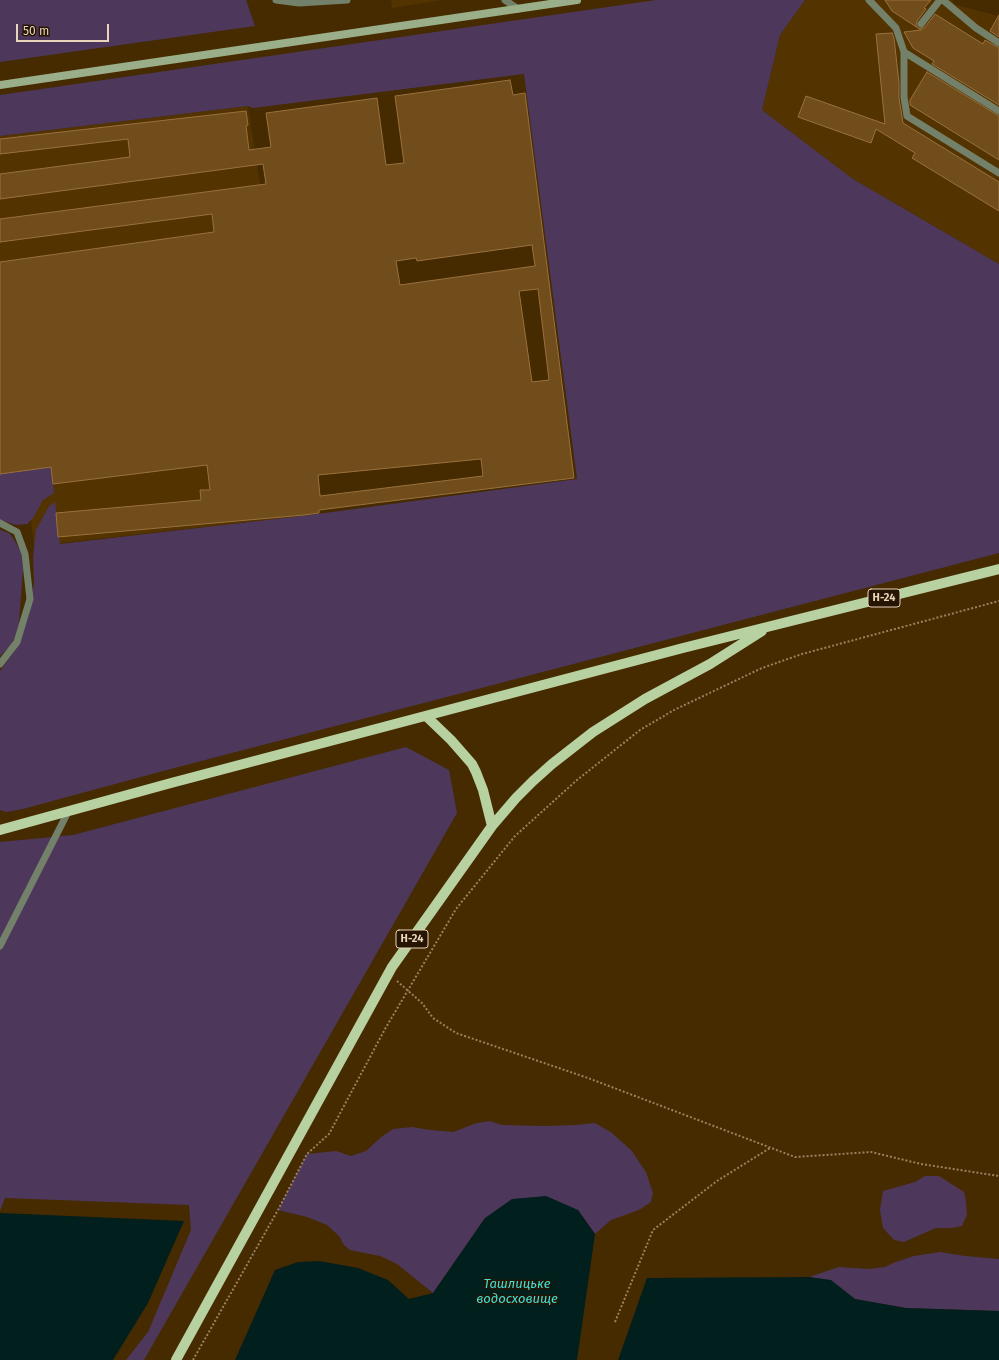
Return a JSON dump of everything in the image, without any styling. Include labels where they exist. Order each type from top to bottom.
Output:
[{"type":"main road","name":"Н-24","points":[[176,1360],[389,973],[492,826],[533,781],[593,732],[645,699],[724,656],[769,626],[999,569]]},
{"type":"main road","points":[[0,830],[171,783],[769,626]]},
{"type":"main road","points":[[426,716],[451,740],[467,758],[476,772],[483,790],[492,826]]},
{"type":"street","points":[[0,85],[577,0]]},
{"type":"lane","points":[[276,0],[299,3],[347,0]]},
{"type":"lane","points":[[505,0],[518,9]]},
{"type":"lane","points":[[868,0],[896,28],[904,52],[904,97],[906,116],[999,173]]},
{"type":"lane","points":[[921,24],[942,0],[976,28],[999,43]]},
{"type":"lane","points":[[904,52],[999,111]]},
{"type":"lane","points":[[0,523],[17,532],[25,554],[30,599],[17,642],[0,664]]},
{"type":"lane","points":[[0,946],[68,812]]},
{"type":"path","points":[[193,1360],[278,1210],[307,1154],[329,1134],[385,1029],[456,909],[515,836],[577,780],[640,730],[674,710],[762,668],[802,654],[999,601]]},
{"type":"path","points":[[389,973],[422,1003],[433,1018],[456,1033],[588,1078],[795,1157],[871,1152],[922,1164],[999,1176]]},
{"type":"path","points":[[615,1322],[653,1230],[717,1181],[770,1148]]},
{"type":"shaded area","points":[[0,0],[246,0],[255,26],[0,62]]},
{"type":"shaded area","points":[[391,0],[443,0],[392,8]]},
{"type":"shaded area","points":[[656,0],[805,0],[780,35],[762,110],[853,179],[999,264],[999,553],[163,771],[23,809],[6,812],[0,810],[0,671],[17,648],[28,618],[34,582],[33,557],[36,530],[49,506],[55,502],[60,544],[310,515],[577,479],[524,74],[253,108],[248,106],[0,136],[0,95]]},
{"type":"shaded area","points":[[805,0],[952,0],[956,5],[999,17],[999,264],[853,179],[762,110],[780,35]]},
{"type":"shaded area","points":[[248,106],[310,515],[34,546],[26,473],[0,476],[0,136]]},
{"type":"shaded area","points":[[51,467],[54,493],[43,500],[33,518],[27,524],[16,525],[0,520],[0,474]]},
{"type":"shaded area","points":[[0,530],[9,533],[13,538],[21,552],[23,569],[19,622],[15,638],[0,656]]},
{"type":"shaded area","points":[[406,747],[449,770],[457,813],[144,1360],[126,1360],[148,1332],[191,1230],[189,1205],[5,1198],[0,1211],[0,842],[73,835]]},
{"type":"shaded area","points":[[490,1121],[502,1125],[545,1126],[595,1123],[612,1133],[631,1150],[646,1172],[653,1193],[651,1202],[639,1210],[611,1220],[595,1234],[578,1210],[485,1218],[433,1293],[397,1264],[380,1256],[350,1250],[344,1245],[339,1236],[327,1225],[307,1217],[278,1210],[307,1154],[336,1151],[351,1156],[366,1151],[380,1138],[393,1129],[412,1127],[453,1132],[477,1123]]},
{"type":"shaded area","points":[[925,1176],[939,1176],[964,1192],[967,1215],[962,1226],[952,1228],[936,1228],[904,1242],[894,1240],[883,1228],[880,1210],[883,1191],[915,1182]]},
{"type":"shaded area","points":[[940,1252],[999,1259],[999,1311],[906,1308],[855,1299],[831,1281],[809,1277],[839,1267],[869,1269],[885,1267],[914,1256]]},
{"type":"water","name":"Ташлицьке водосховище","points":[[546,1196],[578,1210],[595,1234],[577,1360],[235,1360],[275,1270],[298,1262],[319,1261],[358,1268],[388,1280],[409,1299],[433,1293],[485,1218],[512,1199]]},
{"type":"water","points":[[0,1213],[184,1221],[148,1303],[113,1360],[0,1360]]},
{"type":"water","points":[[809,1277],[831,1280],[855,1299],[906,1308],[999,1311],[999,1360],[618,1360],[647,1278]]},
{"type":"building","points":[[885,0],[931,0],[924,8],[926,9],[917,21],[916,25],[918,28],[921,29],[925,27],[935,14],[983,44],[985,40],[999,48],[999,105],[932,64],[934,61],[913,48],[904,32],[921,30],[892,11]]},
{"type":"building","points":[[999,15],[999,37],[990,31]]},
{"type":"building","points":[[892,33],[894,38],[899,83],[899,98],[903,123],[999,182],[999,211],[912,158],[915,153],[876,129],[871,143],[798,117],[806,96],[885,124],[876,34]]},
{"type":"building","points":[[927,72],[999,116],[999,160],[910,105],[910,100]]},
{"type":"building","points":[[510,80],[513,95],[525,93],[574,478],[319,510],[319,513],[304,515],[58,537],[56,513],[201,500],[200,490],[210,490],[207,465],[53,484],[51,467],[0,474],[0,262],[214,232],[212,214],[0,242],[0,219],[266,184],[263,164],[0,199],[0,174],[130,157],[128,139],[0,154],[0,139],[246,111],[249,150],[271,147],[266,113],[377,98],[386,165],[404,163],[395,96]],"holes":[[[532,245],[535,266],[400,285],[396,261],[416,258],[417,261]],[[538,289],[549,380],[532,382],[519,291]],[[481,459],[483,476],[320,496],[318,475]]]}]
